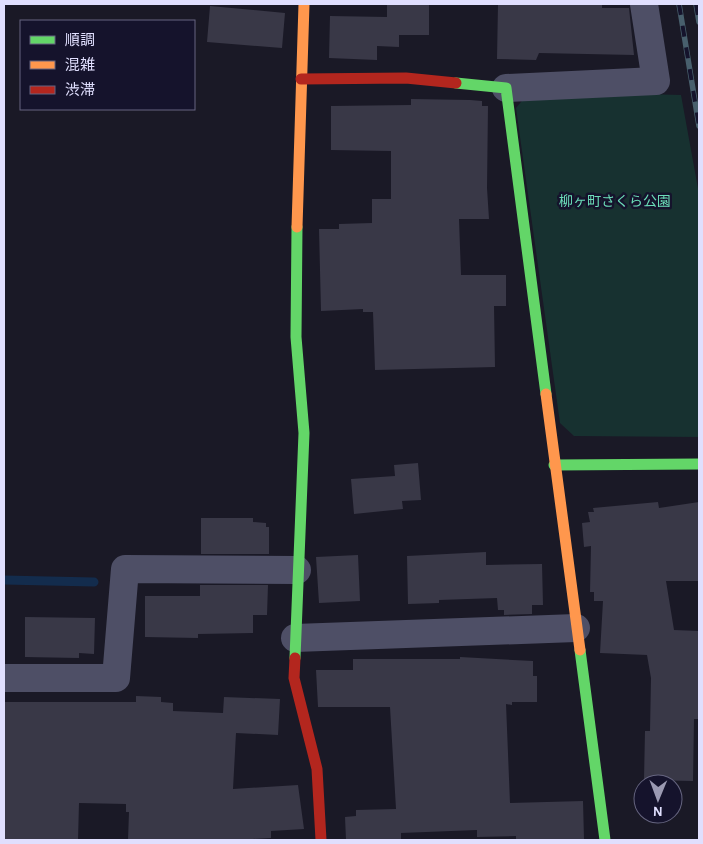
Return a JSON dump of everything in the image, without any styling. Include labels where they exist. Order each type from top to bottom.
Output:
[{"type":"street","points":[[304,4],[296,337],[304,433],[294,678],[317,769],[321,840]]},
{"type":"street","points":[[301,78],[406,78],[506,88],[656,81],[644,4]]},
{"type":"street","points":[[506,88],[554,465],[605,840]]},
{"type":"street","points":[[554,465],[699,464]]},
{"type":"street","points":[[4,678],[116,678],[126,569],[297,570]]},
{"type":"street","points":[[295,638],[576,628]]},
{"type":"green space","name":"柳ヶ町さくら公園","points":[[530,91],[681,95],[699,194],[699,437],[574,436],[560,423],[516,108]]},
{"type":"building","points":[[387,4],[429,4],[429,35],[399,35],[399,47],[377,46],[377,60],[329,58],[330,16],[387,17]]},
{"type":"building","points":[[498,4],[602,4],[602,8],[629,8],[634,55],[539,53],[536,60],[497,59]]},
{"type":"building","points":[[210,6],[285,13],[282,48],[207,42]]},
{"type":"building","points":[[411,99],[482,101],[482,106],[488,106],[487,188],[489,219],[459,219],[461,275],[506,275],[506,306],[494,306],[495,367],[375,370],[373,312],[363,312],[363,309],[321,311],[319,229],[339,229],[339,224],[372,223],[372,199],[391,199],[391,151],[331,150],[331,106],[411,105]]},
{"type":"building","points":[[418,463],[421,500],[402,501],[403,509],[354,514],[351,479],[395,476],[394,465]]},
{"type":"building","points":[[658,502],[659,508],[699,502],[699,581],[666,581],[674,630],[699,631],[699,719],[694,719],[693,781],[683,781],[683,774],[644,774],[645,731],[650,731],[651,678],[647,655],[600,653],[603,601],[594,601],[594,592],[590,592],[591,546],[584,547],[582,523],[590,522],[588,512],[594,512],[593,508]]},
{"type":"building","points":[[201,518],[253,518],[253,522],[266,523],[266,527],[269,527],[269,554],[201,554]]},
{"type":"building","points":[[486,552],[486,565],[542,564],[543,605],[532,605],[532,614],[504,615],[504,610],[498,610],[497,598],[439,600],[439,603],[408,604],[407,556]]},
{"type":"building","points":[[358,555],[360,601],[319,603],[316,557]]},
{"type":"building","points":[[200,585],[268,585],[267,615],[253,615],[253,633],[198,634],[198,638],[145,637],[145,596],[200,596]]},
{"type":"building","points":[[25,617],[95,618],[94,654],[79,653],[79,658],[25,657]]},
{"type":"building","points":[[460,657],[533,661],[533,676],[537,676],[537,702],[512,702],[512,705],[506,704],[510,803],[583,801],[584,839],[516,840],[516,836],[477,837],[477,830],[401,833],[401,840],[346,840],[345,817],[356,816],[356,810],[396,809],[390,707],[318,707],[316,670],[353,670],[353,659],[460,659]]},
{"type":"building","points":[[136,696],[161,697],[161,702],[173,703],[173,711],[223,713],[224,697],[280,699],[278,735],[236,733],[233,789],[298,785],[304,829],[271,831],[271,838],[236,840],[128,840],[129,812],[126,812],[126,804],[79,803],[78,840],[4,840],[4,702],[136,702]]},
{"type":"waterway","points":[[4,580],[94,582]]},
{"type":"railway","points":[[679,4],[699,126]]},
{"type":"railway","points":[[696,4],[699,22]]},
{"type":"traffic: fast","points":[[456,83],[506,88],[546,394]]},
{"type":"traffic: fast","points":[[295,658],[304,433],[296,337],[297,227]]},
{"type":"traffic: fast","points":[[554,465],[699,464]]},
{"type":"traffic: fast","points":[[580,650],[605,840]]},
{"type":"traffic: slow","points":[[297,227],[304,4]]},
{"type":"traffic: slow","points":[[546,394],[580,650]]},
{"type":"traffic: jam","points":[[301,79],[406,78],[456,83]]},
{"type":"traffic: jam","points":[[295,658],[294,678],[317,769],[321,840]]}]
